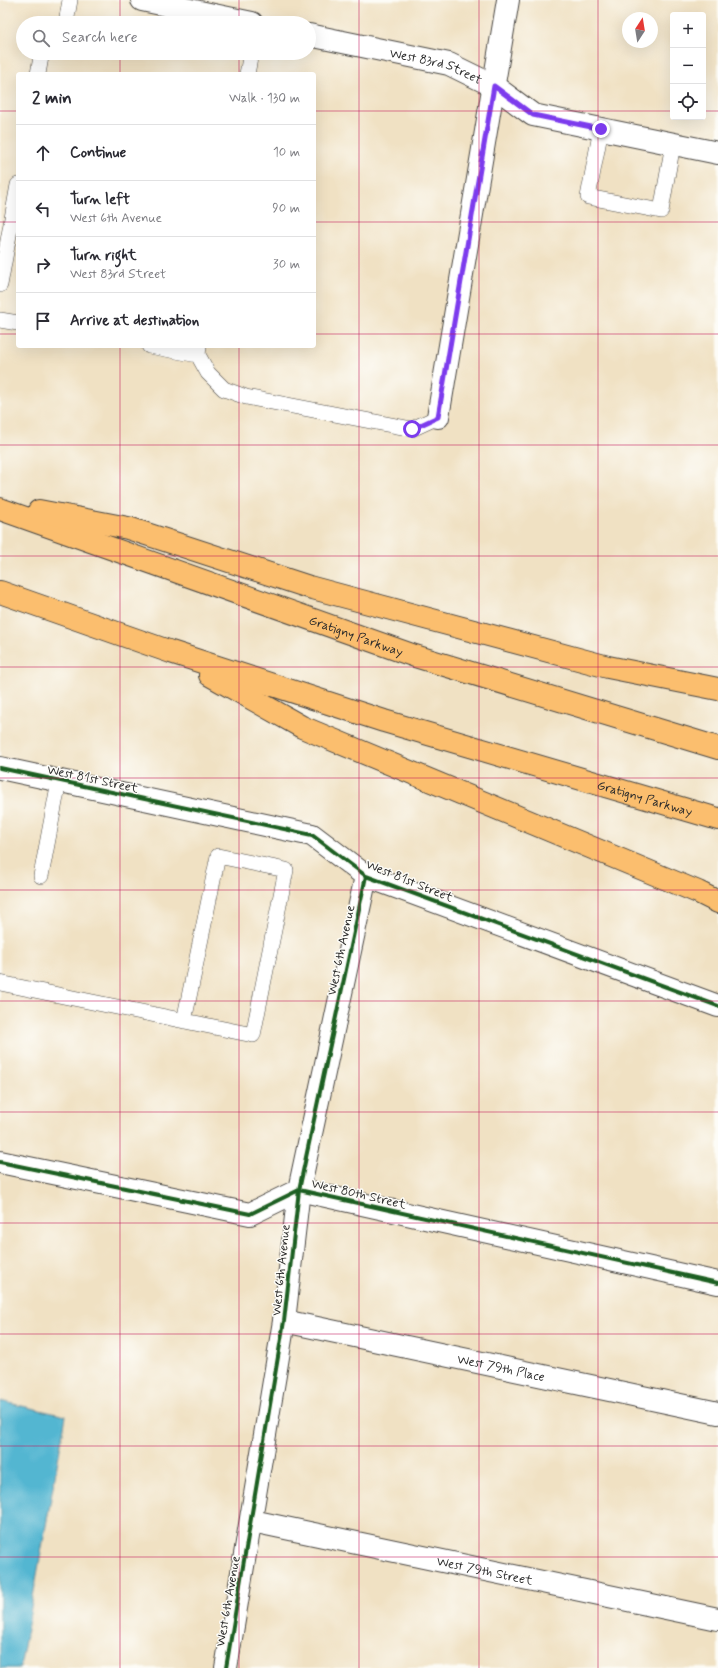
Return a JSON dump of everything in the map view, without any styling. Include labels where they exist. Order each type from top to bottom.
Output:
[{"type":"highway","points":[[0,504],[128,528],[316,589],[608,667],[718,689]]},
{"type":"highway","name":"Gratigny Parkway","points":[[0,509],[416,656],[718,748]]},
{"type":"highway","name":"Gratigny Parkway","points":[[0,592],[171,652],[384,721],[718,819]]},
{"type":"highway","points":[[171,652],[302,727],[698,892],[718,902]]},
{"type":"street","points":[[142,0],[219,16]]},
{"type":"street","points":[[438,417],[508,0]]},
{"type":"street","name":"West 83rd Street","points":[[316,36],[449,64],[494,86],[533,115],[718,154]]},
{"type":"street","name":"West 81st Street","points":[[0,768],[312,835],[366,876],[718,1006]]},
{"type":"street","name":"West 6th Avenue","points":[[226,1668],[252,1521],[284,1321],[299,1190],[366,876]]},
{"type":"street","name":"West 80th Street","points":[[0,1162],[250,1214],[299,1190],[718,1283]]},
{"type":"street","name":"West 79th Place","points":[[284,1321],[718,1413]]},
{"type":"street","name":"West 79th Street","points":[[252,1521],[718,1619]]},
{"type":"lane","points":[[67,16],[70,0]]},
{"type":"lane","points":[[38,72],[40,60]]},
{"type":"lane","points":[[247,72],[250,60]]},
{"type":"lane","points":[[601,129],[588,197],[661,211],[674,144]]},
{"type":"lane","points":[[0,285],[16,196]]},
{"type":"lane","points":[[0,320],[16,323]]},
{"type":"lane","points":[[174,348],[198,350],[208,373],[224,389],[246,397],[412,429],[438,417]]},
{"type":"lane","points":[[41,876],[59,781]]},
{"type":"lane","points":[[0,983],[184,1021],[253,1035],[286,870],[218,856],[184,1021]]},
{"type":"water","points":[[0,1401],[66,1416],[20,1668],[0,1668]]},
{"type":"cycle path","points":[[0,768],[312,835],[366,876],[718,1006]]},
{"type":"cycle path","points":[[226,1668],[284,1321],[299,1190],[366,876]]},
{"type":"cycle path","points":[[0,1162],[250,1214],[299,1190],[718,1283]]},
{"type":"route","points":[[412,429],[438,417],[494,86],[533,115],[601,129]]}]
